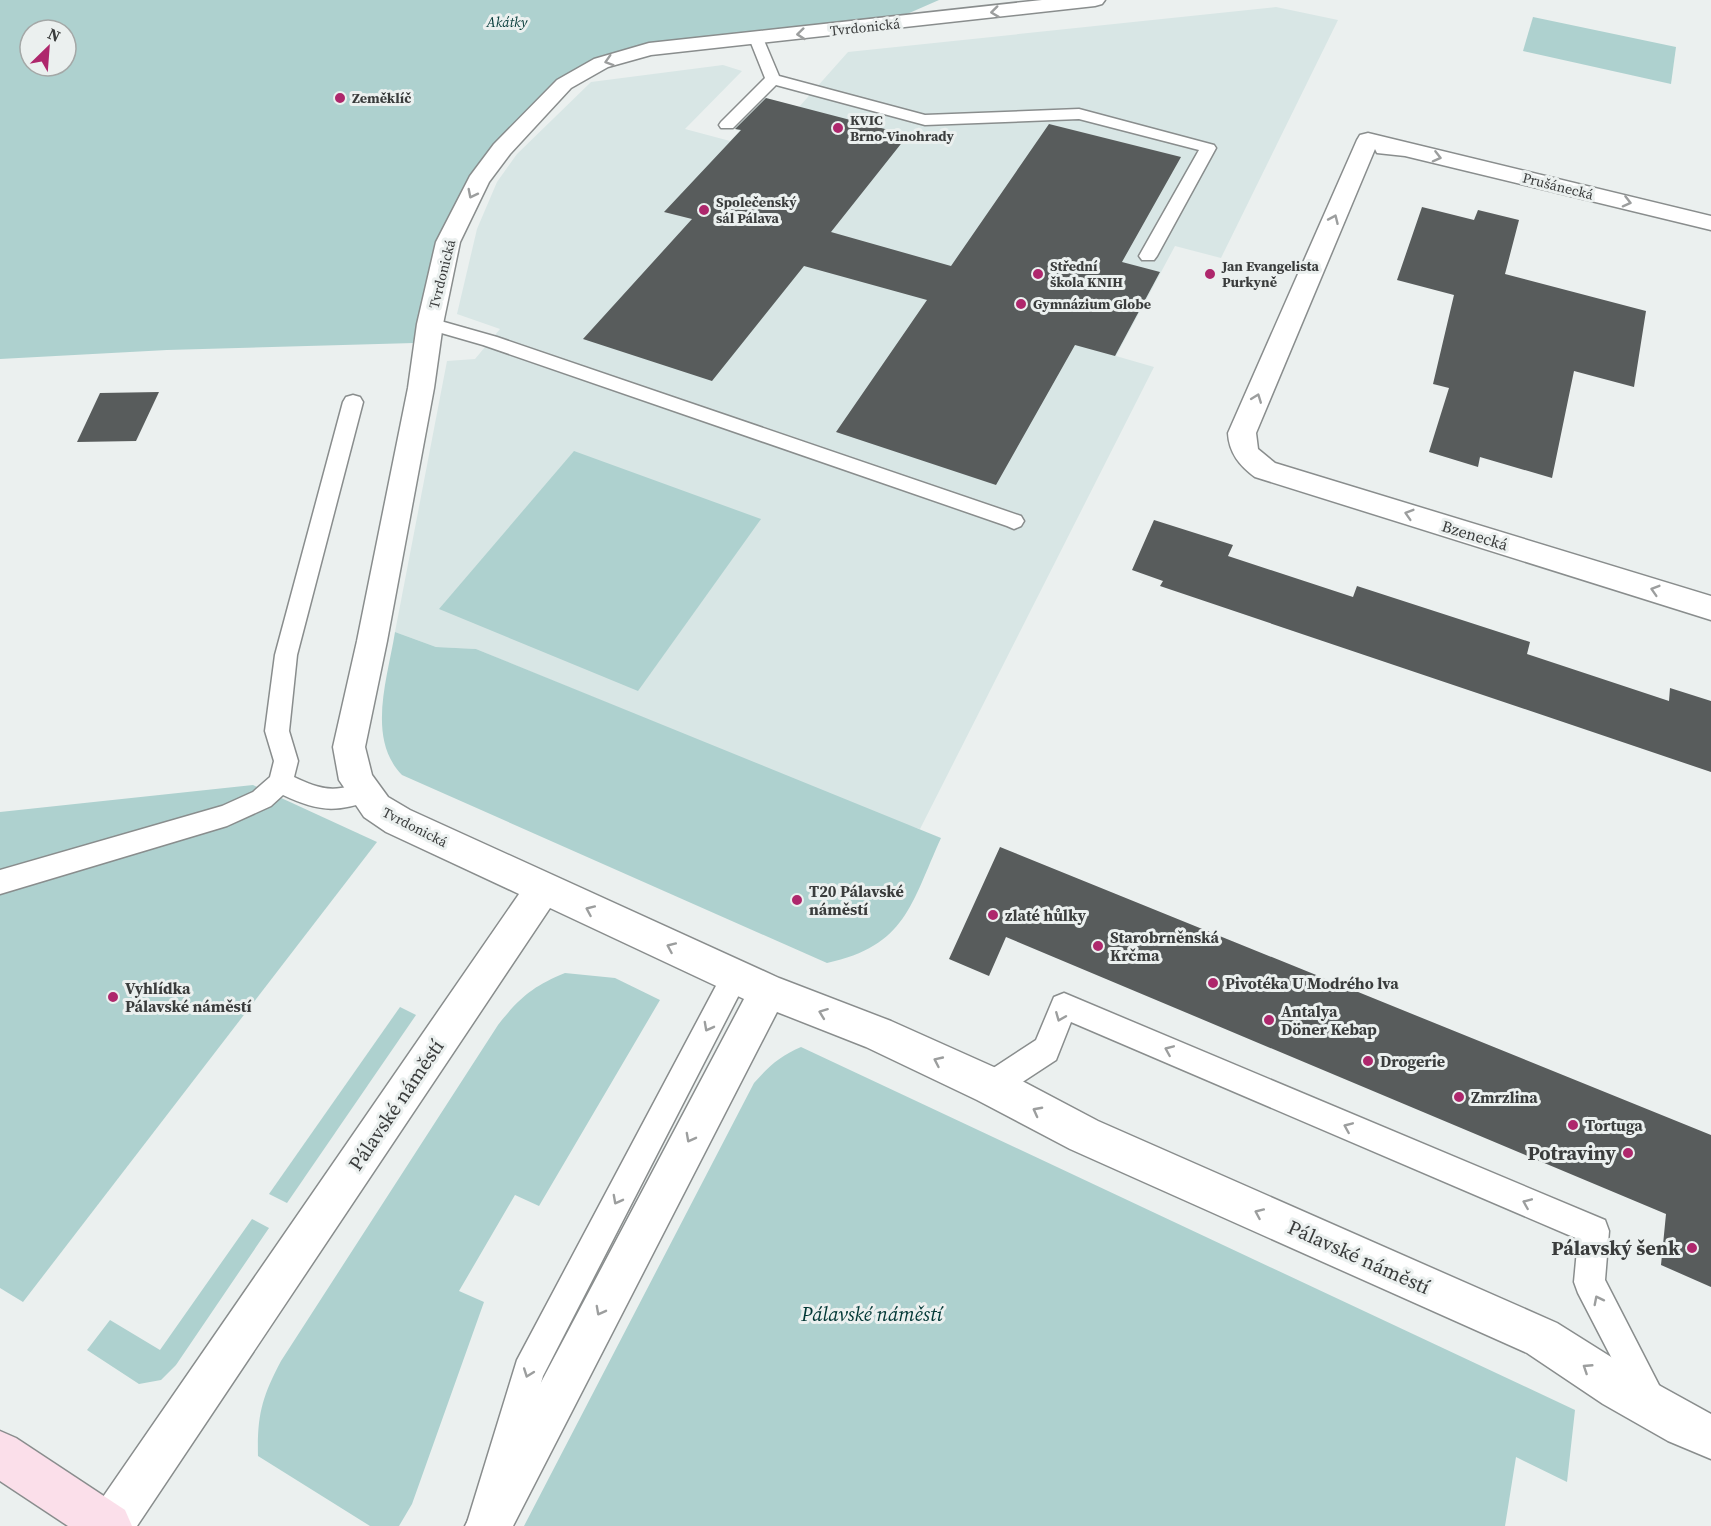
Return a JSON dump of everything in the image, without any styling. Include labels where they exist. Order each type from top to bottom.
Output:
[{"type":"street","name":"Tvrdonická","points":[[543,888],[398,821],[376,807],[361,786],[349,747],[372,641],[421,388],[430,324],[448,242],[478,181],[502,148],[564,84],[600,63],[649,49],[1095,0]]},
{"type":"street","name":"Prušánecká","points":[[1251,452],[1361,158],[1379,149],[1405,149],[1711,223]]},
{"type":"street","name":"Bzenecká","points":[[1251,452],[1711,608]]},
{"type":"street","name":"Pálavské náměstí","points":[[110,1526],[543,888],[768,992],[878,1034],[991,1086],[1084,1135],[1542,1338],[1653,1408],[1711,1437]]},
{"type":"street","points":[[488,1526],[768,992]]},
{"type":"street","points":[[0,1454],[110,1526]]},
{"type":"lane","points":[[756,38],[773,80]]},
{"type":"lane","points":[[727,125],[773,80]]},
{"type":"lane","points":[[773,80],[925,120],[1079,114],[1208,148],[1149,256]]},
{"type":"lane","points":[[430,324],[490,340],[1014,521]]},
{"type":"lane","points":[[0,882],[228,815],[262,799],[281,782],[286,761],[277,731],[286,655],[353,402]]},
{"type":"lane","points":[[281,782],[311,796],[345,801],[361,786]]},
{"type":"lane","points":[[483,1526],[528,1371],[735,976]]},
{"type":"lane","points":[[991,1086],[1046,1050],[1064,1006],[1594,1232],[1589,1282],[1653,1408]]},
{"type":"shaded area","points":[[1276,7],[1338,20],[1221,258],[1175,246],[1116,356],[1154,367],[920,829],[900,823],[476,649],[436,647],[395,632],[447,361],[475,359],[500,329],[457,314],[477,229],[497,182],[517,154],[591,82],[723,65],[742,71],[685,129],[730,141],[740,131],[734,128],[762,97],[799,107],[848,52]]},
{"type":"green space","name":"Akátky","points":[[0,0],[939,0],[907,14],[659,45],[591,65],[449,219],[414,343],[167,350],[0,359]]},
{"type":"green space","points":[[1533,17],[1676,47],[1671,84],[1523,51]]},
{"type":"green space","points":[[574,451],[761,519],[638,691],[439,609]]},
{"type":"green space","points":[[395,632],[436,647],[476,649],[941,838],[913,902],[890,933],[874,946],[827,963],[402,775],[391,760],[382,725],[382,706]]},
{"type":"green space","points":[[253,785],[377,842],[23,1302],[0,1288],[0,812]]},
{"type":"green space","points":[[565,973],[615,978],[660,1000],[539,1206],[515,1195],[459,1291],[484,1302],[412,1504],[399,1526],[370,1526],[258,1456],[258,1429],[265,1396],[281,1361],[498,1025],[527,994]]},
{"type":"green space","points":[[400,1007],[416,1015],[287,1203],[269,1194]]},
{"type":"green space","name":"Pálavské náměstí","points":[[801,1047],[1575,1410],[1567,1482],[1516,1457],[1505,1526],[524,1526],[754,1083],[775,1062]]},
{"type":"green space","points":[[252,1219],[269,1228],[176,1365],[161,1380],[139,1384],[87,1350],[110,1320],[160,1350]]},
{"type":"building","points":[[766,98],[908,135],[831,232],[951,266],[1049,124],[1181,157],[1122,262],[1160,272],[1115,356],[1075,345],[996,485],[836,432],[927,300],[804,266],[712,381],[583,339],[692,219],[664,212],[741,130],[735,129]]},
{"type":"building","points":[[1422,207],[1474,220],[1478,210],[1519,220],[1505,274],[1646,311],[1634,387],[1574,371],[1552,478],[1480,457],[1478,467],[1429,452],[1449,388],[1433,384],[1454,295],[1397,280]]},
{"type":"building","points":[[159,392],[136,441],[77,442],[100,393]]},
{"type":"building","points":[[1154,520],[1233,545],[1228,556],[1353,597],[1357,586],[1530,642],[1527,654],[1669,701],[1670,688],[1711,701],[1711,772],[1160,586],[1163,581],[1132,570]]},
{"type":"building","points":[[1000,847],[1711,1135],[1711,1287],[1661,1265],[1666,1214],[1006,937],[989,976],[949,959]]},
{"type":"place","name":"Zeměklíč","points":[[340,98]]},
{"type":"place","name":"KVIC Brno-Vinohrady","points":[[838,128]]},
{"type":"place","name":"Společenský sál Pálava","points":[[704,210]]},
{"type":"place","name":"Střední škola KNIH","points":[[1038,274]]},
{"type":"place","name":"Jan Evangelista Purkyně","points":[[1210,274]]},
{"type":"place","name":"Gymnázium Globe","points":[[1021,304]]},
{"type":"place","name":"T20 Pálavské náměstí","points":[[797,900]]},
{"type":"place","name":"zlaté hůlky","points":[[993,915]]},
{"type":"place","name":"Starobrněnská Krčma","points":[[1098,946]]},
{"type":"place","name":"Pivotéka U Modrého lva","points":[[1213,983]]},
{"type":"place","name":"Vyhlídka Pálavské náměstí","points":[[113,997]]},
{"type":"place","name":"Antalya Döner Kebap","points":[[1269,1020]]},
{"type":"place","name":"Drogerie","points":[[1368,1061]]},
{"type":"place","name":"Zmrzlina","points":[[1459,1097]]},
{"type":"place","name":"Tortuga","points":[[1573,1125]]},
{"type":"place","name":"Potraviny","points":[[1628,1153]]},
{"type":"place","name":"Pálavský šenk","points":[[1692,1248]]}]
